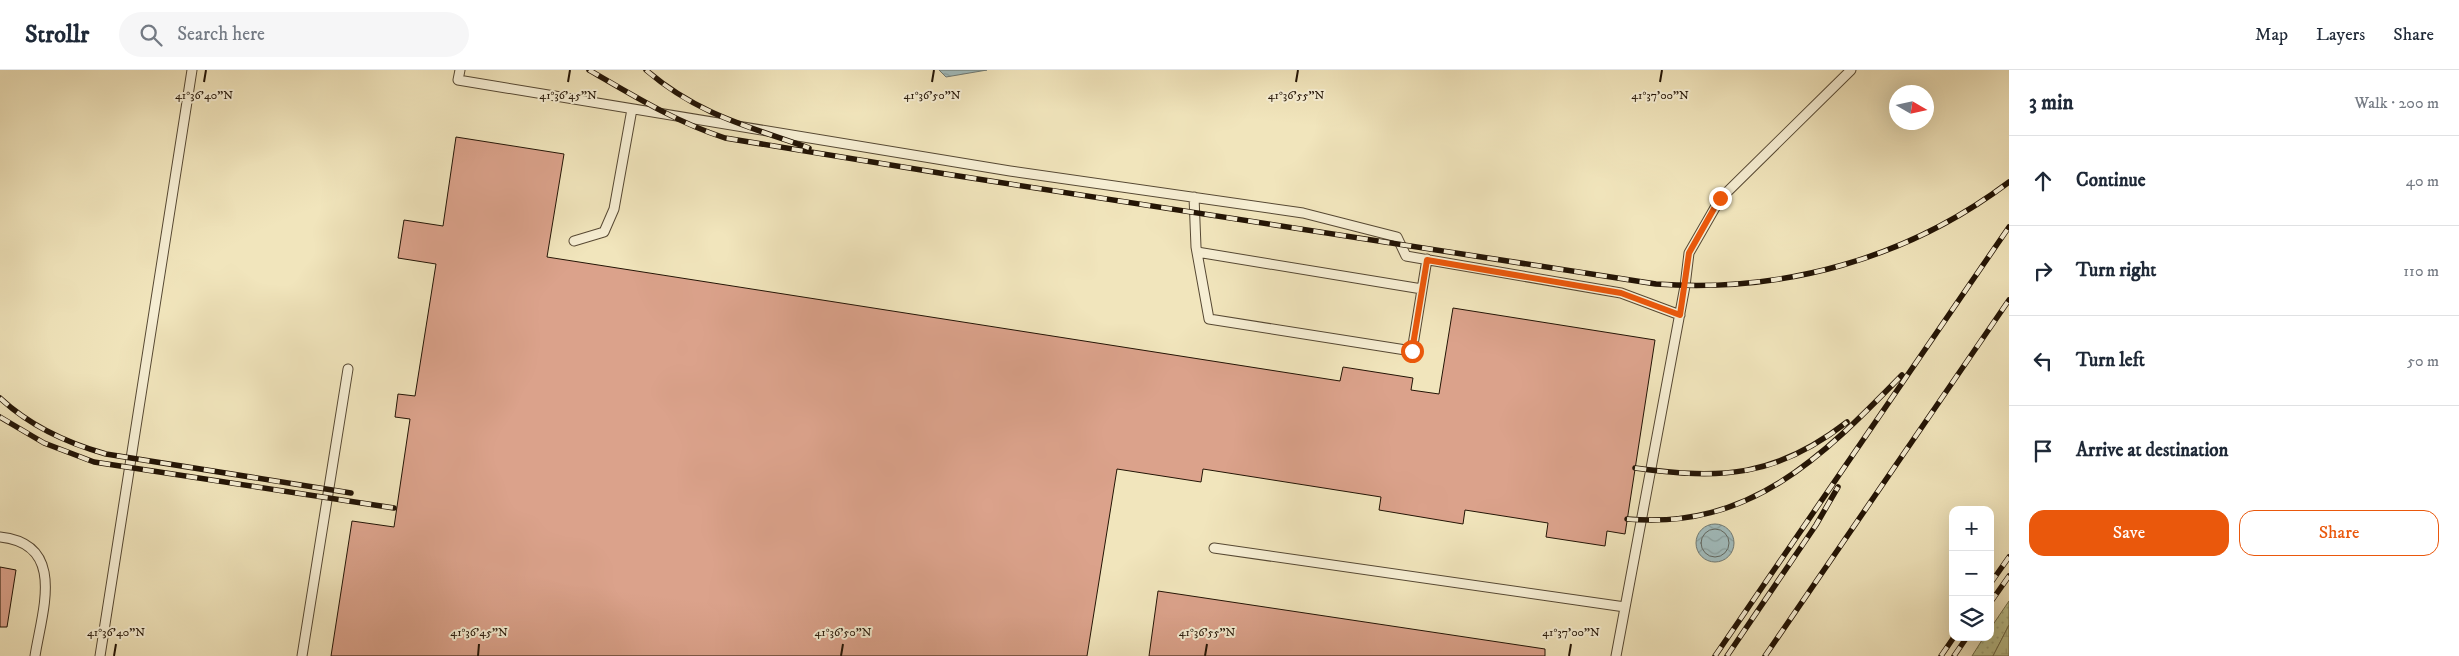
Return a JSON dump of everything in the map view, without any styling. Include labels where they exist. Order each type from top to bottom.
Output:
[{"type":"lane","points":[[100,656],[192,70]]},
{"type":"lane","points":[[460,70],[458,80],[1010,171],[1303,213],[1397,237],[1406,256],[1621,293],[1680,315]]},
{"type":"lane","points":[[1616,656],[1680,315],[1689,253],[1720,198],[1851,70]]},
{"type":"lane","points":[[574,241],[604,232],[614,209],[632,109]]},
{"type":"lane","points":[[1194,197],[1197,252],[1209,319],[1412,351],[1427,260]]},
{"type":"lane","points":[[1197,252],[1422,289]]},
{"type":"lane","points":[[302,656],[348,369]]},
{"type":"lane","points":[[0,537],[20,541],[30,546],[43,565],[46,578],[45,593],[35,656]]},
{"type":"lane","points":[[1214,548],[1625,607]]},
{"type":"green space","points":[[2009,601],[2009,625],[1993,656],[1972,656],[1981,641],[1994,641],[1994,623]]},
{"type":"green space","points":[[2009,625],[2009,656],[1993,656]]},
{"type":"water","points":[[939,70],[987,70],[946,77]]},
{"type":"water","points":[[1715,524],[1722,525],[1728,530],[1733,536],[1733,550],[1728,556],[1722,561],[1715,562],[1708,561],[1702,556],[1697,550],[1696,543],[1697,536],[1702,530],[1708,525]]},
{"type":"building","points":[[456,137],[564,154],[547,257],[1340,381],[1343,367],[1413,378],[1411,390],[1439,394],[1453,308],[1655,340],[1625,534],[1607,531],[1605,546],[1546,537],[1548,523],[1465,510],[1463,524],[1379,510],[1381,497],[1203,469],[1201,482],[1117,469],[1087,656],[331,656],[352,521],[394,527],[410,419],[395,417],[398,394],[415,396],[436,264],[398,258],[404,220],[443,226]]},
{"type":"building","points":[[0,567],[16,570],[7,627],[0,627]]},
{"type":"building","points":[[1158,591],[1545,649],[1545,656],[1149,656]]},
{"type":"railway","points":[[589,70],[672,116],[725,138],[1656,284],[1750,283],[1797,276],[1842,265],[1886,250],[1929,232],[1970,209],[2009,182]]},
{"type":"railway","points":[[646,70],[684,98],[704,108],[723,117],[809,148]]},
{"type":"railway","points":[[1715,656],[2009,227]]},
{"type":"railway","points":[[1765,656],[2009,300]]},
{"type":"railway","points":[[1627,519],[1671,519],[1711,513],[1747,500],[1781,482],[1812,459],[1843,434],[1902,375]]},
{"type":"railway","points":[[0,398],[36,425],[77,445],[106,454],[351,493]]},
{"type":"railway","points":[[0,417],[44,443],[94,462],[394,508]]},
{"type":"railway","points":[[1635,468],[1695,474],[1747,470],[1772,464],[1796,454],[1847,422]]},
{"type":"railway","points":[[1727,656],[1816,525],[1838,487]]},
{"type":"railway","points":[[1994,578],[2009,557]]},
{"type":"railway","points":[[1994,597],[2009,576]]},
{"type":"railway","points":[[1941,656],[1951,641]]},
{"type":"railway","points":[[1954,656],[1964,641]]},
{"type":"route","points":[[1412,351],[1427,260],[1621,293],[1680,315],[1689,253],[1720,198]]}]
